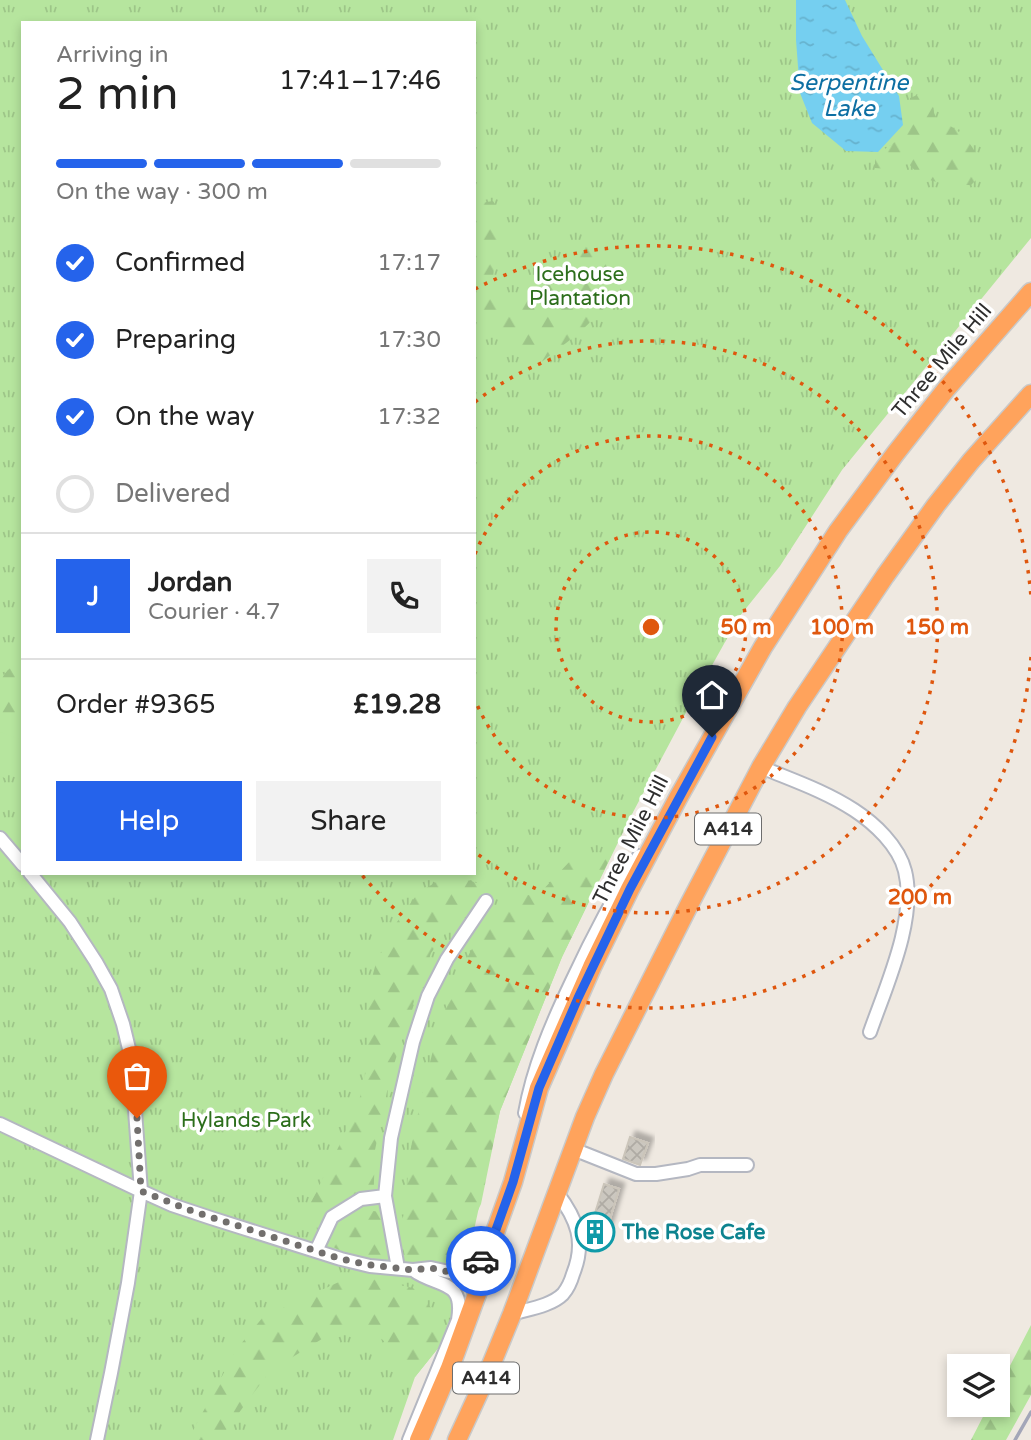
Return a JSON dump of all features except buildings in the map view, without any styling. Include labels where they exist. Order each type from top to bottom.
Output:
[{"type":"highway","name":"Three Mile Hill","points":[[419,1440],[465,1330],[488,1252],[513,1182],[539,1088],[630,889],[678,797],[762,647],[832,540],[947,388],[1031,292]]},
{"type":"highway","name":"A414","points":[[457,1440],[512,1314],[585,1117],[622,1037],[761,767],[797,707],[936,505],[988,440],[1031,394]]},
{"type":"lane","points":[[761,767],[833,798],[855,811],[889,842],[905,870],[908,893],[900,944],[870,1032]]},
{"type":"lane","points":[[0,838],[21,863]]},
{"type":"lane","points":[[32,875],[70,922],[111,989],[131,1057],[141,1191],[128,1283],[97,1440]]},
{"type":"lane","points":[[398,1268],[385,1196],[391,1138],[412,1042],[428,996],[447,959],[486,901]]},
{"type":"lane","points":[[0,1124],[172,1205],[316,1251],[370,1265],[413,1270],[431,1268],[463,1275],[476,1267],[488,1252]]},
{"type":"lane","points":[[573,1149],[636,1174],[656,1174],[700,1165],[747,1165]]},
{"type":"lane","points":[[512,1314],[562,1295],[569,1286],[579,1261],[576,1223],[557,1193]]},
{"type":"lane","points":[[316,1251],[332,1217],[361,1199],[385,1196]]},
{"type":"lane","points":[[409,1440],[458,1320],[459,1311],[457,1296],[450,1286],[424,1278],[413,1270]]},
{"type":"green space","name":"Hylands Park","points":[[0,0],[1031,0],[1031,238],[842,470],[780,566],[739,617],[631,816],[562,957],[500,1111],[455,1317],[443,1342],[415,1377],[393,1440],[0,1440]]},
{"type":"green space","points":[[922,93],[934,104],[934,114],[938,120],[958,131],[976,153],[984,172],[971,185],[948,185],[922,178],[906,161],[895,161],[888,169],[875,168],[875,155],[892,144],[905,126],[910,98]]},
{"type":"green space","name":"Icehouse Plantation","points":[[493,201],[501,213],[493,277],[505,304],[539,296],[553,266],[593,230],[622,291],[579,333],[535,367],[476,313],[476,204]]},
{"type":"green space","points":[[21,659],[19,739],[0,732],[0,679]]},
{"type":"green space","points":[[0,732],[19,739],[7,779],[0,776]]},
{"type":"green space","points":[[612,854],[562,957],[500,1111],[481,1204],[458,1252],[446,1263],[406,1265],[401,1223],[413,1139],[435,1042],[453,988],[465,962],[495,915],[514,895],[538,895],[572,859]]},
{"type":"green space","points":[[462,878],[480,884],[431,953],[390,1077],[375,1150],[373,1211],[383,1212],[391,1263],[354,1258],[318,1239],[311,1202],[359,1101],[368,1062],[367,996],[376,963],[397,922],[418,893],[441,879]]},
{"type":"green space","points":[[354,1275],[413,1288],[434,1311],[443,1342],[415,1377],[383,1340],[351,1321],[270,1371],[220,1440],[188,1440],[236,1350],[263,1317]]},
{"type":"green space","points":[[1031,1325],[1031,1395],[1006,1440],[971,1440],[983,1417],[1010,1417],[1010,1366]]},
{"type":"water","name":"Serpentine Lake","points":[[796,0],[845,0],[862,36],[899,96],[903,125],[878,152],[846,151],[812,123],[800,93]]},
{"type":"railway","points":[[1015,1440],[1031,1412]]},
{"type":"way so far","points":[[137,1118],[141,1191],[172,1205],[341,1259],[370,1265],[413,1270],[431,1268],[463,1275],[481,1261]]},
{"type":"place","name":"The Rose Cafe","points":[[595,1232]]},
{"type":"route","points":[[481,1261],[488,1252],[513,1182],[539,1088],[578,998],[630,889],[712,737]]}]
